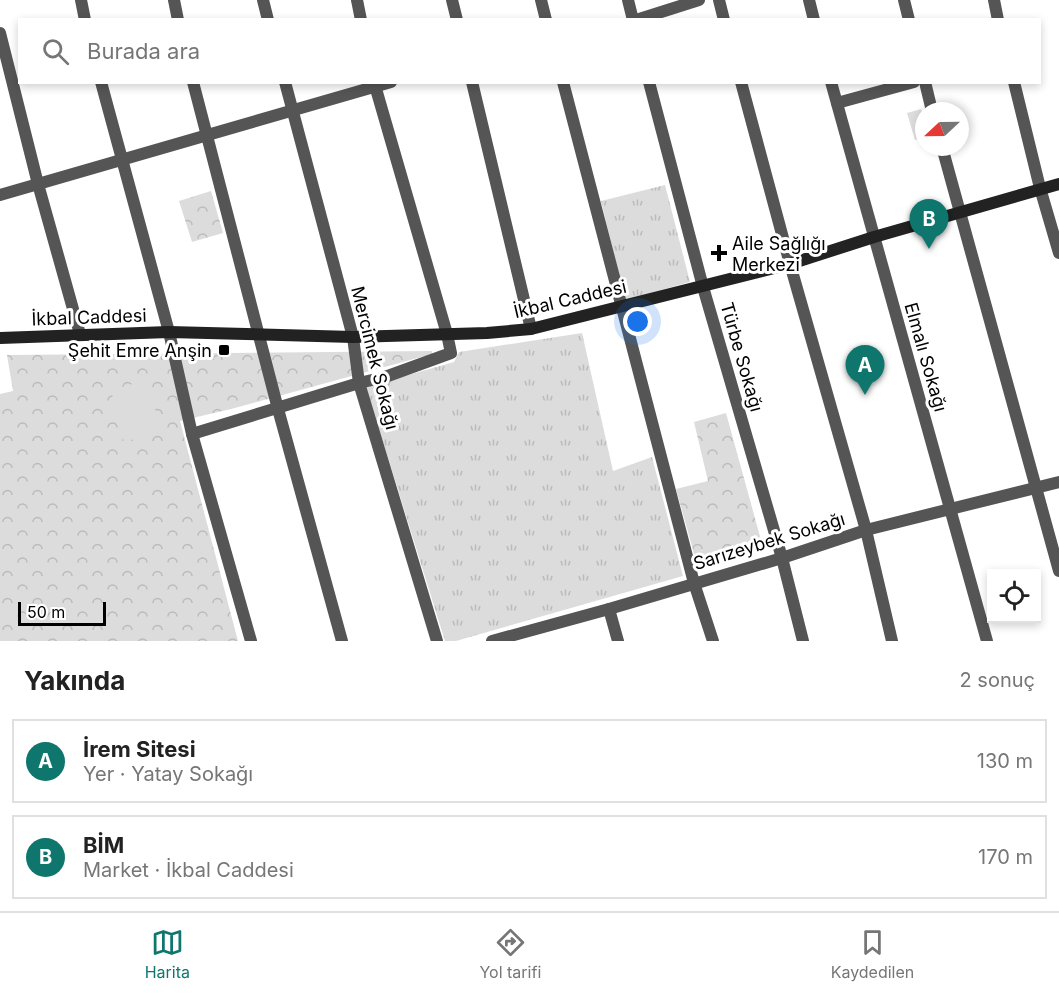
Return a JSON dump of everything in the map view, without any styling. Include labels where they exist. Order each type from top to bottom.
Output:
[{"type":"main road","name":"İkbal Caddesi","points":[[0,338],[169,332],[353,337],[488,333],[531,329],[790,264],[874,237],[1059,184]]},
{"type":"street","points":[[81,0],[85,18]]},
{"type":"street","points":[[174,0],[178,18]]},
{"type":"street","points":[[263,0],[268,18]]},
{"type":"street","points":[[357,0],[361,18]]},
{"type":"street","points":[[452,0],[456,18]]},
{"type":"street","points":[[541,0],[546,18]]},
{"type":"street","points":[[628,0],[634,18]]},
{"type":"street","points":[[641,18],[699,0]]},
{"type":"street","points":[[719,0],[724,18]]},
{"type":"street","points":[[809,0],[814,18]]},
{"type":"street","points":[[904,0],[908,18]]},
{"type":"street","points":[[994,0],[998,18]]},
{"type":"street","points":[[0,33],[38,184],[80,334]]},
{"type":"street","points":[[101,84],[169,332],[192,434],[251,641]]},
{"type":"street","points":[[194,84],[278,409],[342,641]]},
{"type":"street","name":"Mercimek Sokağı","points":[[285,84],[353,337],[359,383],[437,641]]},
{"type":"street","points":[[472,84],[531,329]]},
{"type":"street","points":[[564,84],[694,583],[713,641]]},
{"type":"street","name":"Türbe Sokağı","points":[[650,84],[703,287],[782,558],[803,641]]},
{"type":"street","points":[[742,84],[866,530],[892,641]]},
{"type":"street","name":"Elmalı Sokağı","points":[[832,84],[987,641]]},
{"type":"street","points":[[837,103],[907,84]]},
{"type":"street","points":[[925,84],[930,102]]},
{"type":"street","points":[[1014,84],[1040,189],[1059,253]]},
{"type":"street","points":[[0,195],[375,85],[451,353],[385,377],[192,434]]},
{"type":"street","points":[[944,156],[1059,571]]},
{"type":"street","name":"Sarızeybek Sokağı","points":[[492,641],[524,637],[866,530],[1059,482]]},
{"type":"street","points":[[609,609],[618,641]]},
{"type":"green space","points":[[915,111],[915,140],[907,113]]},
{"type":"green space","points":[[665,185],[690,282],[625,300],[601,201]]},
{"type":"green space","points":[[211,191],[223,233],[192,242],[179,201]]},
{"type":"green space","points":[[582,333],[613,471],[652,457],[683,576],[456,641],[445,641],[366,387],[454,362],[459,352]]},
{"type":"green space","points":[[432,351],[432,354],[180,421],[238,641],[0,641],[0,394],[13,391],[7,355]]},
{"type":"green space","points":[[147,380],[161,431],[124,442],[111,390]]},
{"type":"green space","points":[[726,413],[764,551],[698,568],[676,489],[708,481],[694,422]]},
{"type":"place","name":"BİM","points":[[929,249]]},
{"type":"place","name":"Aile Sağlığı Merkezi","points":[[719,253]]},
{"type":"place","name":"Şehit Emre Anşin","points":[[224,350]]},
{"type":"place","name":"İrem Sitesi","points":[[865,395]]}]
